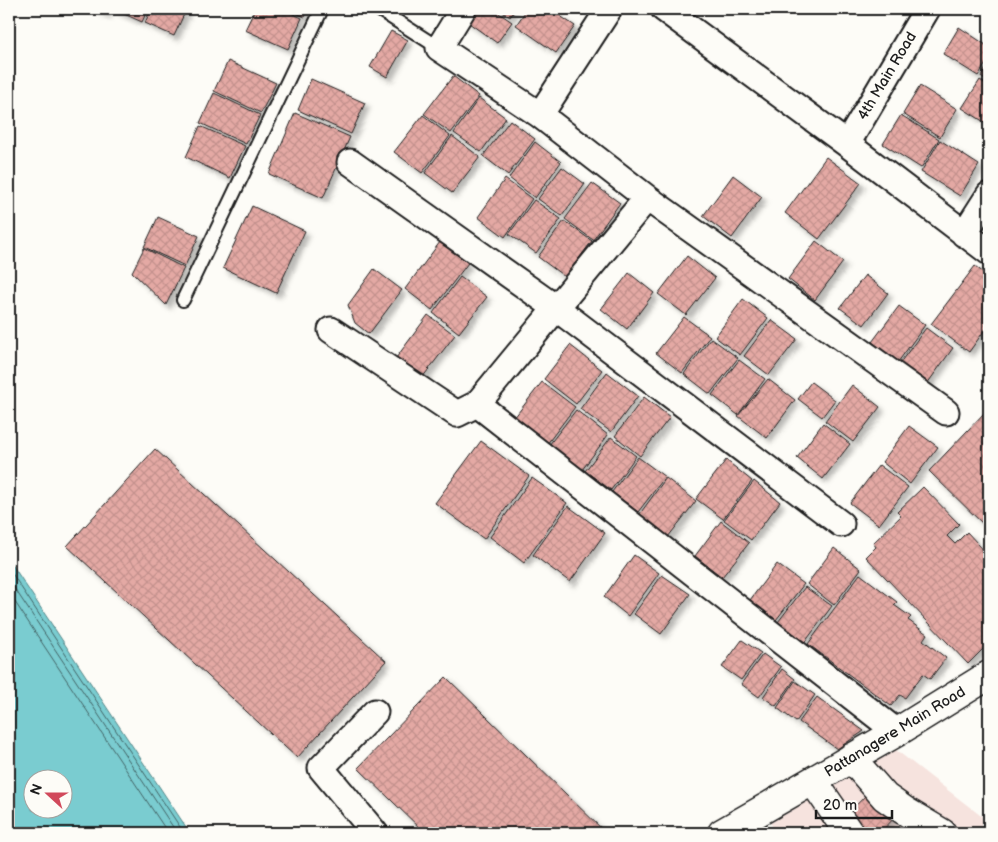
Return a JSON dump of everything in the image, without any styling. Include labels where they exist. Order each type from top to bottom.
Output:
[{"type":"street","points":[[463,9],[439,48],[540,115],[647,198],[946,412]]},
{"type":"street","points":[[540,115],[609,9]]},
{"type":"street","points":[[664,9],[989,252]]},
{"type":"street","name":"4th Main Road","points":[[847,144],[927,9]]},
{"type":"street","points":[[350,162],[556,308],[841,524]]},
{"type":"street","points":[[964,234],[989,195]]},
{"type":"street","points":[[331,330],[457,414],[477,404],[647,198]]},
{"type":"street","points":[[477,404],[897,732]]},
{"type":"street","name":"Pattanagere Main Road","points":[[722,833],[897,732],[989,675]]},
{"type":"street","points":[[375,712],[321,768],[375,833]]},
{"type":"street","points":[[851,758],[885,797],[942,833]]},
{"type":"street","points":[[813,781],[849,833]]},
{"type":"lane","points":[[183,300],[322,9]]},
{"type":"lane","points":[[378,9],[439,48]]},
{"type":"shaded area","points":[[896,750],[989,822],[989,833],[778,833],[770,823]]},
{"type":"water","points":[[9,560],[190,833],[10,833]]},
{"type":"building","points":[[95,9],[108,9],[106,14]]},
{"type":"building","points":[[113,9],[148,9],[142,22]]},
{"type":"building","points":[[151,9],[186,10],[174,36],[145,23]]},
{"type":"building","points":[[255,9],[282,9],[302,18],[288,49],[245,30]]},
{"type":"building","points":[[287,9],[309,9],[305,17]]},
{"type":"building","points":[[475,9],[493,9],[512,22],[497,43],[466,21]]},
{"type":"building","points":[[498,9],[516,9],[510,17]]},
{"type":"building","points":[[527,9],[550,9],[575,26],[556,53],[516,25]]},
{"type":"building","points":[[959,27],[989,47],[989,59],[978,76],[943,54]]},
{"type":"building","points":[[391,31],[408,40],[387,77],[370,67]]},
{"type":"building","points":[[228,61],[276,83],[261,113],[214,91]]},
{"type":"building","points":[[989,63],[989,83],[981,77]]},
{"type":"building","points":[[453,76],[479,96],[451,133],[424,114]]},
{"type":"building","points":[[311,79],[365,103],[351,134],[298,110]]},
{"type":"building","points":[[980,80],[989,86],[989,125],[962,108]]},
{"type":"building","points":[[920,86],[957,109],[940,137],[903,114]]},
{"type":"building","points":[[214,93],[260,115],[246,144],[200,123]]},
{"type":"building","points":[[479,98],[506,118],[481,152],[454,133]]},
{"type":"building","points":[[295,113],[350,137],[323,198],[269,174]]},
{"type":"building","points":[[423,115],[450,136],[422,173],[394,152]]},
{"type":"building","points":[[901,115],[939,139],[921,168],[883,144]]},
{"type":"building","points":[[510,120],[535,139],[508,175],[483,156]]},
{"type":"building","points":[[200,126],[245,146],[230,178],[186,157]]},
{"type":"building","points":[[452,136],[480,157],[452,193],[425,173]]},
{"type":"building","points":[[940,140],[979,165],[960,196],[921,172]]},
{"type":"building","points":[[535,142],[561,162],[535,198],[509,178]]},
{"type":"building","points":[[826,157],[861,183],[819,239],[785,213]]},
{"type":"building","points":[[562,167],[585,184],[562,216],[538,199]]},
{"type":"building","points":[[733,175],[762,197],[732,238],[703,216]]},
{"type":"building","points":[[505,179],[532,199],[505,237],[478,217]]},
{"type":"building","points":[[592,183],[620,203],[593,240],[565,219]]},
{"type":"building","points":[[534,200],[561,219],[536,253],[509,234]]},
{"type":"building","points":[[252,206],[305,231],[276,293],[223,268]]},
{"type":"building","points":[[158,217],[199,236],[185,266],[144,247]]},
{"type":"building","points":[[564,221],[592,241],[565,277],[538,257]]},
{"type":"building","points":[[816,241],[843,262],[815,300],[788,279]]},
{"type":"building","points":[[440,242],[468,263],[432,310],[405,289]]},
{"type":"building","points":[[144,248],[184,268],[166,305],[132,272]]},
{"type":"building","points":[[687,256],[715,278],[686,315],[658,294]]},
{"type":"building","points":[[975,266],[989,277],[989,324],[969,352],[931,324]]},
{"type":"building","points":[[374,269],[402,290],[369,334],[355,323],[348,305]]},
{"type":"building","points":[[629,273],[654,293],[627,329],[601,309]]},
{"type":"building","points":[[865,275],[888,293],[864,325],[840,308]]},
{"type":"building","points":[[460,277],[487,297],[459,333],[433,313]]},
{"type":"building","points":[[743,299],[768,318],[740,355],[715,337]]},
{"type":"building","points":[[899,306],[925,325],[898,362],[872,342]]},
{"type":"building","points":[[428,315],[455,335],[422,378],[396,358]]},
{"type":"building","points":[[684,317],[710,336],[682,373],[656,353]]},
{"type":"building","points":[[771,320],[797,339],[769,375],[744,356]]},
{"type":"building","points":[[926,328],[953,348],[927,384],[899,364]]},
{"type":"building","points":[[711,338],[738,358],[710,394],[684,374]]},
{"type":"building","points":[[570,345],[602,370],[576,404],[544,379]]},
{"type":"building","points":[[739,360],[765,379],[738,415],[712,395]]},
{"type":"building","points":[[607,372],[638,396],[611,432],[580,409]]},
{"type":"building","points":[[768,379],[795,400],[767,438],[738,416]]},
{"type":"building","points":[[542,382],[575,407],[547,444],[514,418]]},
{"type":"building","points":[[811,382],[835,400],[822,417],[798,399]]},
{"type":"building","points":[[852,385],[880,407],[853,442],[825,421]]},
{"type":"building","points":[[644,397],[670,417],[640,456],[615,436]]},
{"type":"building","points":[[576,410],[608,435],[582,470],[549,445]]},
{"type":"building","points":[[986,411],[989,414],[989,530],[929,471]]},
{"type":"building","points":[[823,423],[850,444],[823,479],[797,458]]},
{"type":"building","points":[[909,426],[938,447],[910,484],[882,462]]},
{"type":"building","points":[[611,437],[636,456],[611,490],[585,471]]},
{"type":"building","points":[[481,441],[529,476],[484,539],[435,503]]},
{"type":"building","points":[[155,449],[386,661],[297,758],[67,546]]},
{"type":"building","points":[[638,457],[665,477],[638,512],[612,492]]},
{"type":"building","points":[[726,460],[752,481],[723,519],[696,499]]},
{"type":"building","points":[[879,465],[908,487],[879,525],[850,503]]},
{"type":"building","points":[[532,478],[567,503],[524,563],[490,537]]},
{"type":"building","points":[[666,478],[696,501],[668,537],[639,515]]},
{"type":"building","points":[[754,481],[780,502],[751,540],[724,520]]},
{"type":"building","points":[[923,487],[959,524],[947,536],[955,544],[967,532],[989,556],[989,643],[968,664],[866,557],[876,547],[873,543],[901,516],[897,512]]},
{"type":"building","points":[[568,506],[605,533],[570,582],[533,555]]},
{"type":"building","points":[[721,521],[749,543],[722,577],[695,556]]},
{"type":"building","points":[[834,548],[861,569],[834,605],[807,584]]},
{"type":"building","points":[[634,555],[659,573],[628,616],[604,597]]},
{"type":"building","points":[[777,564],[804,584],[776,620],[750,600]]},
{"type":"building","points":[[860,574],[897,602],[894,605],[911,617],[908,620],[927,634],[923,640],[946,658],[930,679],[923,674],[905,698],[900,695],[891,706],[808,644]]},
{"type":"building","points":[[662,575],[690,594],[661,634],[634,614]]},
{"type":"building","points":[[805,587],[832,606],[805,642],[778,622]]},
{"type":"building","points":[[742,640],[761,653],[741,680],[722,667]]},
{"type":"building","points":[[763,654],[781,667],[759,697],[741,684]]},
{"type":"building","points":[[782,669],[795,679],[776,706],[763,697]]},
{"type":"building","points":[[446,677],[606,833],[425,833],[358,768]]},
{"type":"building","points":[[795,681],[815,695],[796,722],[777,708]]},
{"type":"building","points":[[817,697],[864,731],[837,749],[799,722]]},
{"type":"building","points":[[871,790],[897,815],[880,833],[829,833]]}]
